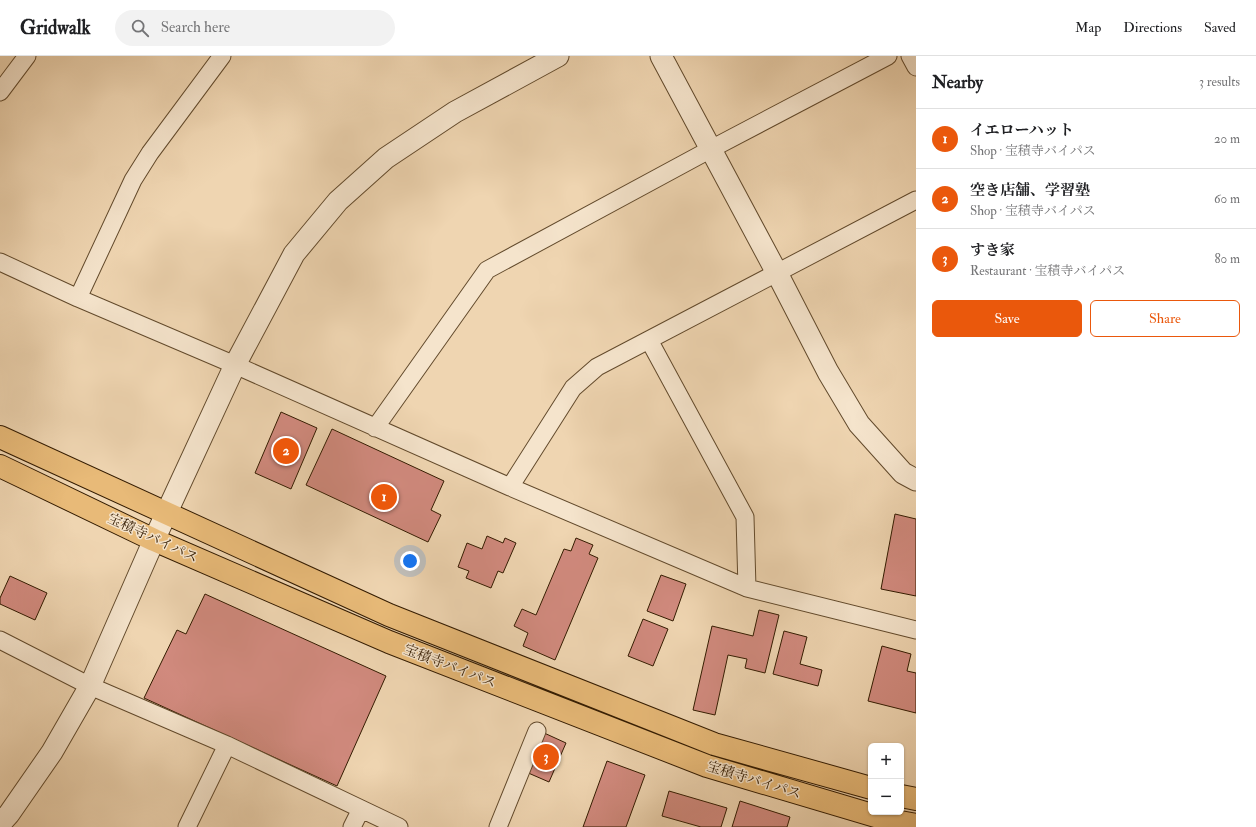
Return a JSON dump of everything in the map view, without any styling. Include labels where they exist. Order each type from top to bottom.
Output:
[{"type":"main road","name":"宝積寺バイパス","points":[[0,437],[389,615],[714,744],[868,787]]},
{"type":"main road","name":"宝積寺バイパス","points":[[0,466],[154,540],[389,642],[707,766],[890,820],[916,825]]},
{"type":"main road","points":[[904,797],[916,799]]},
{"type":"street","points":[[0,92],[27,56]]},
{"type":"street","points":[[78,298],[134,180],[150,153],[222,56]]},
{"type":"street","points":[[0,824],[9,814],[52,752],[90,686],[154,540],[235,365],[294,254],[338,201],[386,158],[455,112],[558,56]]},
{"type":"street","points":[[661,56],[828,372],[859,424],[903,473],[916,480]]},
{"type":"street","points":[[375,428],[487,270],[711,149],[888,56]]},
{"type":"street","points":[[910,56],[916,67]]},
{"type":"street","points":[[510,487],[572,388],[597,367],[916,200]]},
{"type":"street","points":[[0,262],[78,298],[235,365],[510,487],[748,588],[916,630]]},
{"type":"street","points":[[649,340],[745,517],[748,588]]},
{"type":"street","points":[[0,640],[90,686],[227,745],[399,827]]},
{"type":"street","points":[[498,827],[537,730]]},
{"type":"street","points":[[187,827],[227,745]]},
{"type":"street","points":[[352,827],[361,809]]},
{"type":"building","points":[[281,412],[317,428],[291,489],[255,473]]},
{"type":"building","points":[[332,429],[444,481],[431,510],[441,515],[428,542],[306,485]]},
{"type":"building","points":[[895,514],[916,519],[916,596],[881,589]]},
{"type":"building","points":[[487,536],[503,543],[505,538],[516,543],[503,573],[498,571],[491,588],[466,578],[469,571],[458,567],[467,543],[482,549]]},
{"type":"building","points":[[576,538],[593,545],[589,554],[598,558],[555,660],[523,646],[528,633],[514,626],[522,609],[536,615],[564,549],[571,551]]},
{"type":"building","points":[[661,575],[686,584],[673,621],[647,611]]},
{"type":"building","points":[[10,576],[47,593],[35,620],[0,604],[0,598]]},
{"type":"building","points":[[205,594],[386,676],[337,786],[144,698],[177,630],[186,634]]},
{"type":"building","points":[[759,610],[779,615],[765,673],[745,668],[747,659],[728,655],[715,715],[693,710],[712,626],[753,636]]},
{"type":"building","points":[[643,619],[668,629],[653,666],[628,656]]},
{"type":"building","points":[[784,631],[807,637],[800,664],[822,670],[818,686],[773,674]]},
{"type":"building","points":[[882,646],[911,654],[907,671],[916,673],[916,713],[868,701]]},
{"type":"building","points":[[542,732],[566,743],[549,782],[526,772]]},
{"type":"building","points":[[607,761],[645,775],[626,827],[583,827]]},
{"type":"building","points":[[669,791],[727,808],[721,827],[701,827],[662,816]]},
{"type":"building","points":[[740,801],[790,817],[787,827],[732,827]]},
{"type":"place","name":"空き店舗、学習塾","points":[[286,451]]},
{"type":"place","name":"イエローハット","points":[[384,497]]},
{"type":"place","name":"すき家","points":[[546,757]]}]
